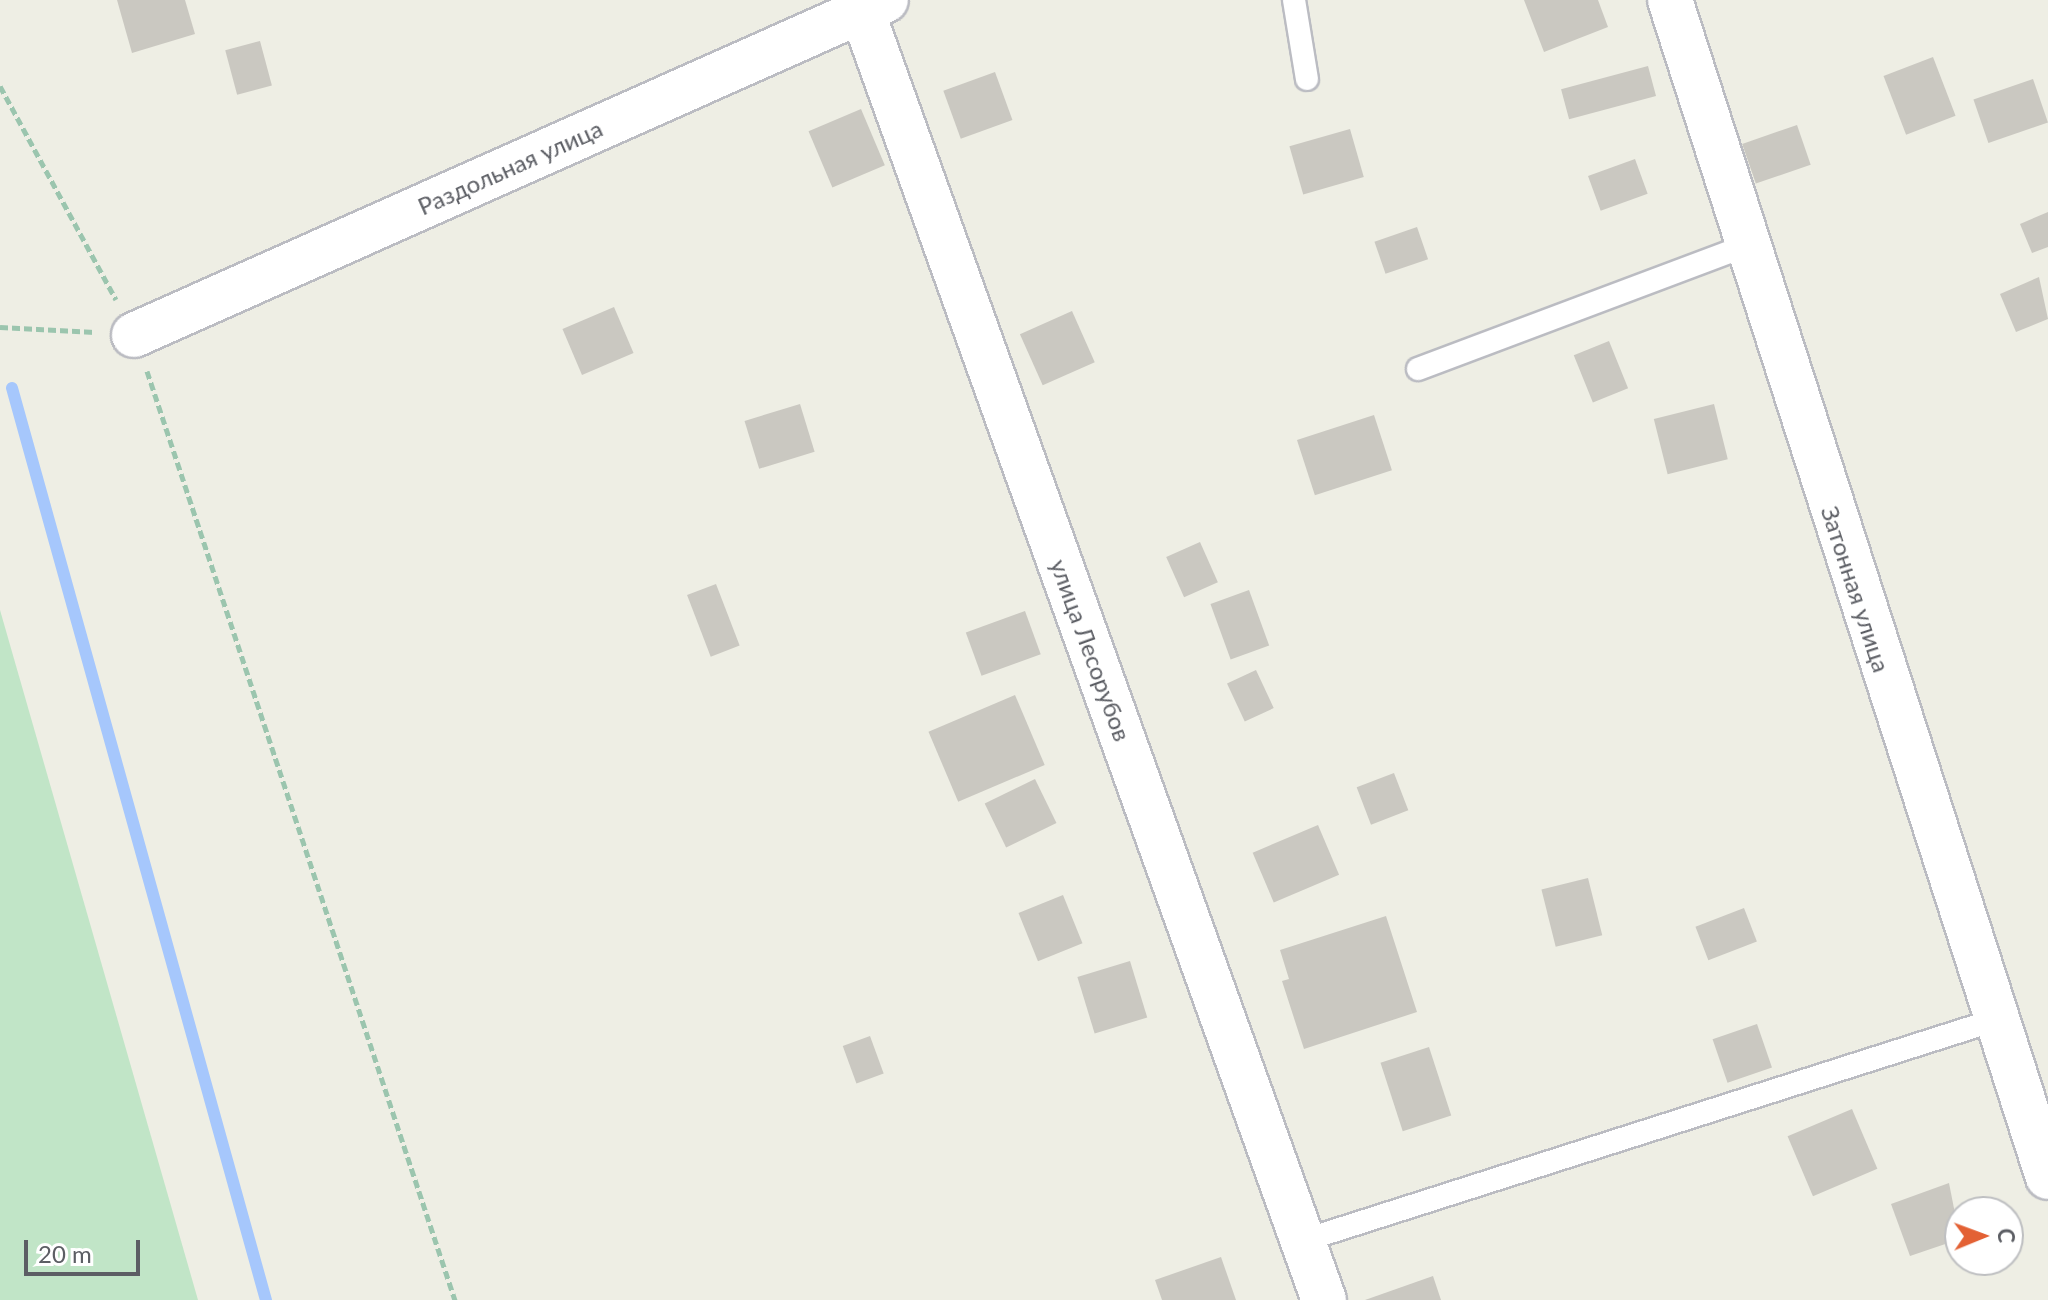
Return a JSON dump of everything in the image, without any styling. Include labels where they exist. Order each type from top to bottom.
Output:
[{"type":"street","name":"Затонная улица","points":[[1670,0],[1746,246],[2048,1177]]},
{"type":"street","name":"Раздольная улица","points":[[134,335],[869,3]]},
{"type":"street","name":"улица Лесорубов","points":[[869,3],[1324,1300]]},
{"type":"lane","points":[[1294,0],[1307,79]]},
{"type":"lane","points":[[1418,369],[1746,246]]},
{"type":"lane","points":[[1302,1241],[1995,1020]]},
{"type":"path","points":[[0,86],[134,335],[455,1300]]},
{"type":"path","points":[[0,327],[134,335]]},
{"type":"green space","points":[[0,610],[198,1300],[0,1300]]},
{"type":"building","points":[[117,0],[185,0],[195,34],[132,53]]},
{"type":"building","points":[[1524,0],[1598,0],[1608,27],[1544,52]]},
{"type":"building","points":[[260,41],[272,85],[237,95],[225,50]]},
{"type":"building","points":[[1933,57],[1956,116],[1906,135],[1884,76]]},
{"type":"building","points":[[1648,66],[1656,96],[1569,119],[1561,89]]},
{"type":"building","points":[[995,72],[1012,120],[961,139],[943,91]]},
{"type":"building","points":[[2033,79],[2048,122],[1988,143],[1973,100]]},
{"type":"building","points":[[861,109],[885,165],[832,187],[809,131]]},
{"type":"building","points":[[1797,125],[1811,165],[1756,184],[1742,144]]},
{"type":"building","points":[[1350,129],[1364,177],[1303,194],[1289,146]]},
{"type":"building","points":[[1635,159],[1648,194],[1601,211],[1588,176]]},
{"type":"building","points":[[2048,212],[2048,247],[2032,253],[2020,224]]},
{"type":"building","points":[[1417,227],[1428,259],[1386,274],[1374,242]]},
{"type":"building","points":[[2039,277],[2048,319],[2016,332],[2000,294]]},
{"type":"building","points":[[614,307],[634,353],[582,375],[562,329]]},
{"type":"building","points":[[1072,311],[1095,362],[1043,385],[1020,334]]},
{"type":"building","points":[[1609,341],[1628,388],[1593,403],[1574,355]]},
{"type":"building","points":[[800,404],[815,452],[759,469],[745,421]]},
{"type":"building","points":[[1714,404],[1728,459],[1668,474],[1654,419]]},
{"type":"building","points":[[1374,415],[1392,470],[1315,495],[1297,440]]},
{"type":"building","points":[[1200,542],[1218,582],[1184,597],[1166,557]]},
{"type":"building","points":[[716,584],[740,646],[711,657],[687,595]]},
{"type":"building","points":[[1249,590],[1269,645],[1231,659],[1210,604]]},
{"type":"building","points":[[1025,611],[1041,654],[982,676],[966,633]]},
{"type":"building","points":[[1256,670],[1274,708],[1245,722],[1227,684]]},
{"type":"building","points":[[1015,695],[1045,765],[958,802],[928,732]]},
{"type":"building","points":[[1394,773],[1408,810],[1371,825],[1357,787]]},
{"type":"building","points":[[1035,779],[1056,823],[1006,848],[985,804]]},
{"type":"building","points":[[1318,825],[1339,875],[1274,902],[1253,853]]},
{"type":"building","points":[[1588,878],[1602,935],[1556,947],[1541,890]]},
{"type":"building","points":[[1063,895],[1082,943],[1038,961],[1018,913]]},
{"type":"building","points":[[1744,908],[1757,942],[1708,960],[1695,927]]},
{"type":"building","points":[[1386,916],[1417,1012],[1304,1049],[1282,981],[1289,979],[1280,950]]},
{"type":"building","points":[[1130,961],[1147,1017],[1095,1034],[1077,977]]},
{"type":"building","points":[[1757,1024],[1772,1067],[1728,1083],[1713,1039]]},
{"type":"building","points":[[870,1036],[884,1074],[856,1084],[843,1046]]},
{"type":"building","points":[[1429,1047],[1451,1115],[1403,1131],[1380,1063]]},
{"type":"building","points":[[1852,1109],[1877,1169],[1813,1196],[1788,1136]]},
{"type":"building","points":[[1949,1183],[1952,1196],[1944,1196],[1944,1244],[1910,1256],[1891,1204]]},
{"type":"building","points":[[1221,1257],[1236,1300],[1162,1300],[1155,1280]]},
{"type":"building","points":[[1433,1276],[1441,1300],[1365,1300]]},
{"type":"waterway","points":[[12,388],[266,1300]]}]
